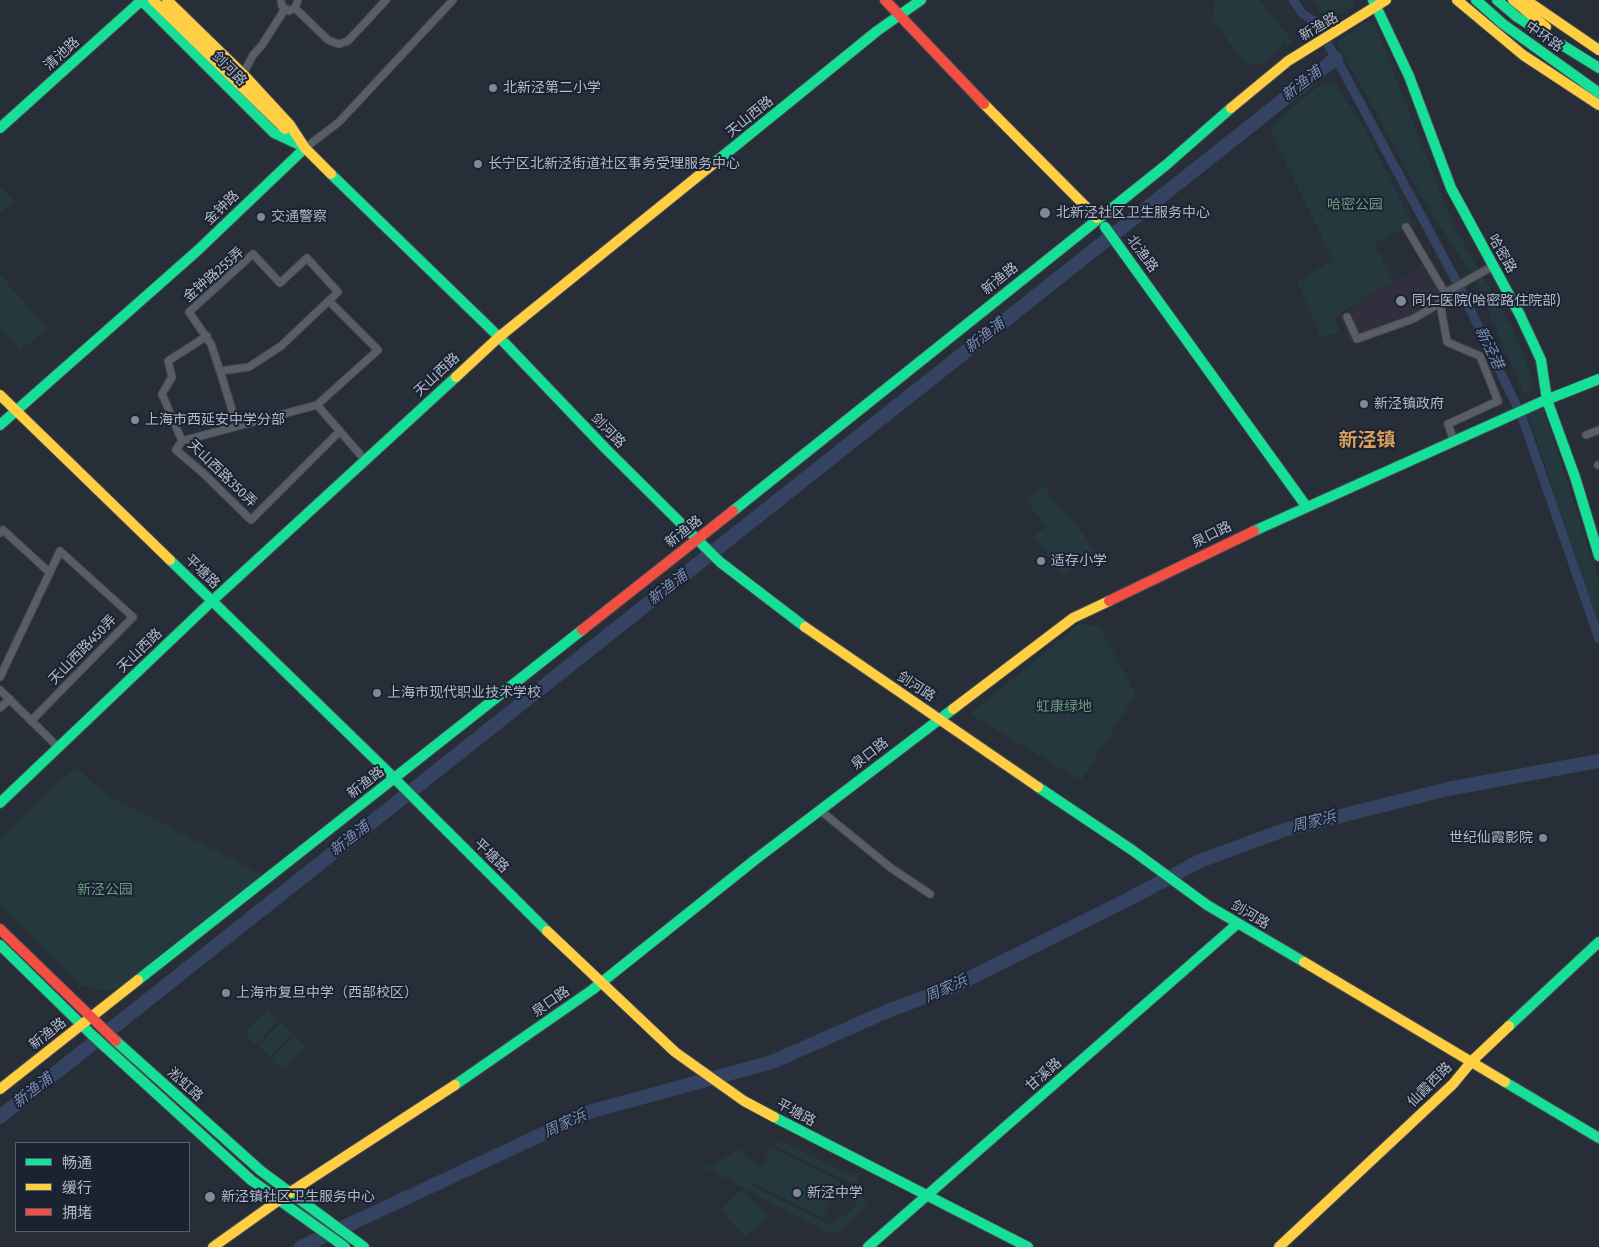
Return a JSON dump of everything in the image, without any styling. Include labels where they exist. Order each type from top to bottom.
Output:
[{"type":"main road","name":"剑河路","points":[[142,0],[274,133],[305,148]]},
{"type":"main road","name":"清池路","points":[[0,128],[142,0]]},
{"type":"main road","points":[[152,0],[305,148]]},
{"type":"main road","name":"剑河路","points":[[166,0],[243,74],[290,125],[305,148],[499,338],[696,540],[720,562],[825,643],[1132,850],[1207,905],[1599,1138]]},
{"type":"main road","name":"北渔路","points":[[885,0],[1044,166],[1097,218]]},
{"type":"main road","name":"天山西路","points":[[0,803],[212,601],[499,338],[899,14],[921,0]]},
{"type":"main road","points":[[1456,0],[1523,55],[1566,85],[1599,104]]},
{"type":"main road","name":"中环路","points":[[1476,0],[1503,24],[1599,92]]},
{"type":"main road","name":"中环路","points":[[1497,0],[1517,17],[1599,67]]},
{"type":"main road","points":[[1513,0],[1599,67]]},
{"type":"main road","points":[[1526,0],[1599,50]]},
{"type":"main road","name":"新渔路","points":[[0,1089],[696,540],[1097,218],[1166,165],[1266,78],[1311,47],[1338,32],[1379,2]]},
{"type":"main road","name":"哈密路","points":[[1379,2],[1410,76],[1451,188],[1520,315],[1541,360],[1544,401],[1574,477],[1599,556]]},
{"type":"main road","name":"金钟路","points":[[0,425],[197,251],[305,148]]},
{"type":"main road","name":"北渔路","points":[[1104,227],[1306,506]]},
{"type":"main road","name":"泉口路","points":[[214,1247],[289,1193],[438,1097],[602,982],[756,859],[821,811],[938,718],[1073,618],[1306,506],[1513,414],[1599,379]]},
{"type":"main road","name":"平塘路","points":[[0,395],[675,1052],[744,1101],[1028,1247]]},
{"type":"main road","name":"甘溪路","points":[[868,1247],[1237,924]]},
{"type":"main road","name":"淞虹路","points":[[0,929],[114,1040],[261,1171],[364,1247]]},
{"type":"main road","name":"仙霞西路","points":[[1279,1247],[1453,1084],[1472,1061],[1599,942]]},
{"type":"main road","name":"淞虹路","points":[[0,945],[91,1034],[251,1180],[315,1228],[345,1247]]},
{"type":"street","points":[[243,74],[253,55],[262,45],[284,9],[281,0]]},
{"type":"street","points":[[284,9],[289,11],[295,8],[298,0]]},
{"type":"street","points":[[295,8],[328,40],[339,44],[348,41],[386,0]]},
{"type":"street","name":"金钟路","points":[[305,148],[339,122],[453,0]]},
{"type":"street","name":"北渔路","points":[[1097,218],[1104,227]]},
{"type":"street","points":[[1406,228],[1445,294]]},
{"type":"street","name":"金钟路255弄","points":[[220,371],[208,336],[189,312],[253,254],[280,283],[307,258],[338,292],[329,300]]},
{"type":"street","points":[[1346,317],[1357,339],[1413,320],[1440,303],[1445,294],[1493,266]]},
{"type":"street","points":[[237,426],[220,371],[249,367],[281,346],[329,300]]},
{"type":"street","name":"天山西路350弄","points":[[329,300],[378,350],[317,405],[182,441],[176,450],[203,473],[251,520],[339,432]]},
{"type":"street","points":[[1440,303],[1447,342],[1480,356],[1498,401],[1448,424],[1454,441]]},
{"type":"street","points":[[182,441],[162,394],[172,377],[168,361],[208,336]]},
{"type":"street","points":[[317,405],[365,460]]},
{"type":"street","points":[[1586,435],[1599,430]]},
{"type":"street","points":[[0,533],[3,530],[49,572]]},
{"type":"street","name":"天山西路450弄","points":[[0,677],[60,551],[133,617],[32,720]]},
{"type":"street","points":[[0,690],[58,747]]},
{"type":"street","points":[[0,708],[10,699]]},
{"type":"street","points":[[821,811],[891,868],[930,894]]},
{"type":"shaded area","name":"同仁医院(哈密路住院部)","points":[[1424,264],[1436,286],[1440,315],[1351,345],[1340,315]]},
{"type":"green space","points":[[1216,0],[1260,0],[1293,42],[1288,45],[1284,41],[1276,53],[1263,63],[1250,64],[1244,62],[1212,19]]},
{"type":"green space","points":[[1314,0],[1353,0],[1355,6],[1326,22]]},
{"type":"green space","points":[[1365,22],[1375,25],[1454,227],[1512,327],[1534,384],[1531,391],[1524,393],[1474,278],[1421,196],[1337,42]]},
{"type":"green space","name":"哈密公园","points":[[1325,81],[1336,84],[1364,128],[1413,224],[1374,244],[1394,281],[1334,317],[1340,332],[1320,337],[1297,281],[1333,260],[1272,134],[1273,127],[1284,114]]},
{"type":"green space","points":[[0,186],[14,201],[2,212],[0,210]]},
{"type":"green space","points":[[0,275],[47,328],[20,351],[0,328]]},
{"type":"green space","points":[[1543,408],[1599,581],[1599,629],[1528,414]]},
{"type":"green space","points":[[1043,485],[1063,514],[1067,512],[1097,553],[1063,577],[1034,536],[1046,527],[1025,499]]},
{"type":"green space","name":"虹康绿地","points":[[1079,624],[1100,627],[1136,695],[1081,780],[970,714]]},
{"type":"green space","name":"新泾公园","points":[[75,767],[108,796],[263,875],[118,988],[105,991],[80,985],[0,905],[0,839]]},
{"type":"green space","points":[[268,1009],[279,1020],[256,1045],[245,1033]]},
{"type":"green space","points":[[281,1022],[293,1033],[270,1057],[258,1046]]},
{"type":"green space","points":[[294,1035],[306,1046],[283,1070],[271,1059]]},
{"type":"green space","points":[[778,1140],[857,1177],[866,1201],[863,1210],[840,1232],[831,1234],[706,1168],[742,1148],[748,1159],[761,1166],[756,1178],[771,1147],[841,1182],[822,1218],[753,1183],[752,1186],[830,1225],[855,1207],[856,1193],[850,1182],[775,1146]]},
{"type":"green space","points":[[742,1190],[769,1216],[745,1237],[720,1210]]},
{"type":"waterway","name":"新泾港","points":[[1293,0],[1302,13],[1315,22],[1336,58],[1459,286],[1522,417],[1599,639]]},
{"type":"waterway","name":"新渔浦","points":[[0,1117],[1336,58]]},
{"type":"waterway","name":"周家浜","points":[[301,1247],[592,1111],[772,1062],[890,1010],[952,987],[1129,899],[1200,861],[1284,830],[1448,789],[1599,761]]},
{"type":"traffic: fast","points":[[141,0],[274,133],[304,147]]},
{"type":"traffic: fast","points":[[0,128],[142,0]]},
{"type":"traffic: fast","points":[[713,164],[877,31],[921,0]]},
{"type":"traffic: fast","points":[[1373,0],[1409,76],[1451,188],[1520,315],[1541,360],[1547,400],[1575,477],[1599,556]]},
{"type":"traffic: fast","points":[[1476,0],[1503,24],[1599,93]]},
{"type":"traffic: fast","points":[[1497,0],[1517,17],[1599,68]]},
{"type":"traffic: fast","points":[[733,511],[1166,165],[1231,108]]},
{"type":"traffic: fast","points":[[0,425],[197,251],[305,148],[285,129]]},
{"type":"traffic: fast","points":[[331,174],[499,337],[605,448],[720,562],[805,627]]},
{"type":"traffic: fast","points":[[1105,227],[1306,506]]},
{"type":"traffic: fast","points":[[0,803],[212,601],[456,377]]},
{"type":"traffic: fast","points":[[1254,531],[1541,402],[1599,379]]},
{"type":"traffic: fast","points":[[170,560],[384,768],[547,931]]},
{"type":"traffic: fast","points":[[138,980],[582,630]]},
{"type":"traffic: fast","points":[[455,1085],[592,990],[756,859],[953,709]]},
{"type":"traffic: fast","points":[[1038,787],[1132,850],[1207,905],[1304,962]]},
{"type":"traffic: fast","points":[[868,1247],[1237,924]]},
{"type":"traffic: fast","points":[[1509,1026],[1599,942]]},
{"type":"traffic: fast","points":[[0,945],[91,1034],[251,1180],[345,1247]]},
{"type":"traffic: fast","points":[[116,1041],[261,1171],[364,1247]]},
{"type":"traffic: fast","points":[[1505,1082],[1599,1138]]},
{"type":"traffic: fast","points":[[774,1117],[1028,1247]]},
{"type":"traffic: slow","points":[[153,0],[285,129]]},
{"type":"traffic: slow","points":[[167,0],[243,74],[290,125],[305,148],[331,174]]},
{"type":"traffic: slow","points":[[1231,108],[1288,61],[1386,0]]},
{"type":"traffic: slow","points":[[1457,0],[1523,55],[1599,105]]},
{"type":"traffic: slow","points":[[1513,0],[1546,27]]},
{"type":"traffic: slow","points":[[1526,0],[1599,50]]},
{"type":"traffic: slow","points":[[984,104],[1097,218]]},
{"type":"traffic: slow","points":[[456,377],[499,337],[713,164]]},
{"type":"traffic: slow","points":[[0,395],[170,560]]},
{"type":"traffic: slow","points":[[953,709],[1073,618],[1109,601]]},
{"type":"traffic: slow","points":[[805,627],[1038,787]]},
{"type":"traffic: slow","points":[[547,931],[675,1052],[744,1101],[774,1117]]},
{"type":"traffic: slow","points":[[1304,962],[1505,1082]]},
{"type":"traffic: slow","points":[[0,1089],[138,980]]},
{"type":"traffic: slow","points":[[1279,1247],[1453,1084],[1472,1061],[1509,1026]]},
{"type":"traffic: slow","points":[[213,1247],[289,1193],[455,1085]]},
{"type":"traffic: jam","points":[[885,0],[984,104]]},
{"type":"traffic: jam","points":[[582,630],[733,511]]},
{"type":"traffic: jam","points":[[1109,601],[1254,531]]},
{"type":"traffic: jam","points":[[0,929],[116,1041]]},
{"type":"place","name":"北新泾第二小学","points":[[493,88]]},
{"type":"place","name":"长宁区北新泾街道社区事务受理服务中心","points":[[478,164]]},
{"type":"place","name":"北新泾社区卫生服务中心","points":[[1045,213]]},
{"type":"place","name":"交通警察","points":[[261,217]]},
{"type":"place","name":"同仁医院(哈密路住院部)","points":[[1401,301]]},
{"type":"place","name":"新泾镇政府","points":[[1364,404]]},
{"type":"place","name":"上海市西延安中学分部","points":[[135,420]]},
{"type":"place","name":"适存小学","points":[[1041,561]]},
{"type":"place","name":"上海市现代职业技术学校","points":[[377,693]]},
{"type":"place","name":"世纪仙霞影院","points":[[1543,838]]},
{"type":"place","name":"上海市复旦中学（西部校区）","points":[[226,993]]},
{"type":"place","name":"新泾中学","points":[[797,1193]]},
{"type":"place","name":"新泾镇社区卫生服务中心","points":[[210,1197]]},
{"type":"district","name":"新泾镇","points":[[1367,441]]}]
